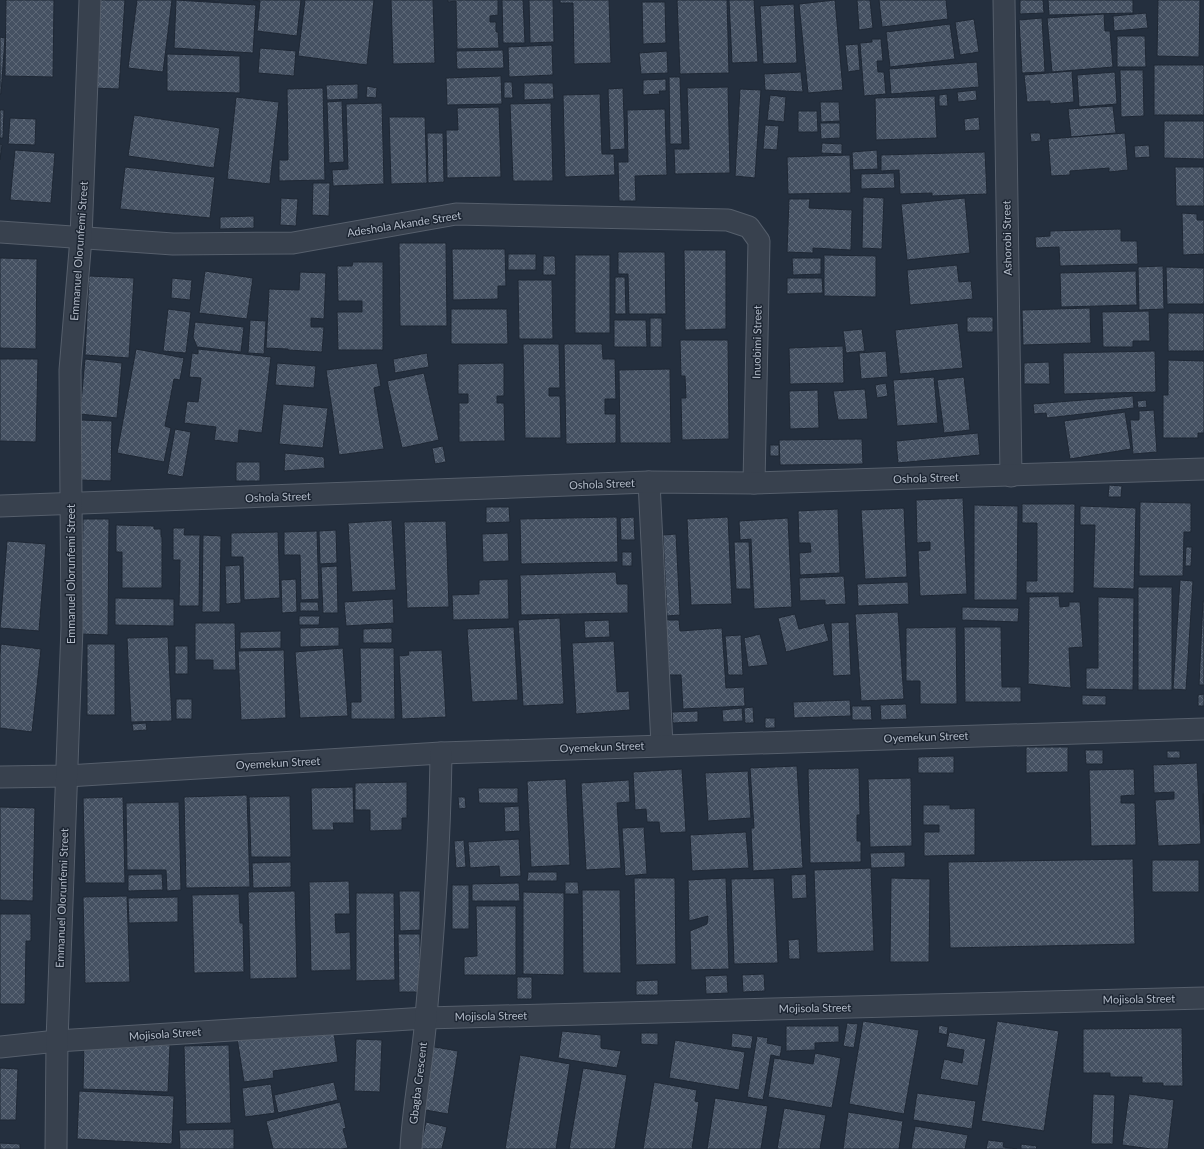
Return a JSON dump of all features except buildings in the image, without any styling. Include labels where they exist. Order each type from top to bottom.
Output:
[{"type":"street","name":"Emmanuel Olorunfemi Street","points":[[56,1149],[57,1041],[72,627],[70,370],[82,238],[90,0]]},
{"type":"street","name":"Ashorobi Street","points":[[1004,0],[1011,476]]},
{"type":"street","name":"Adeshola Akande Street","points":[[0,232],[173,244],[292,242],[456,214],[728,220]]},
{"type":"street","name":"Inuobimi Street","points":[[728,220],[749,227],[759,241],[754,483]]},
{"type":"street","name":"Oshola Street","points":[[0,506],[70,505],[649,482],[754,483],[1204,469]]},
{"type":"street","points":[[649,482],[662,745]]},
{"type":"street","name":"Oyemekun Street","points":[[0,777],[67,776],[441,753],[1204,728]]},
{"type":"street","points":[[426,1018],[440,818],[441,753]]},
{"type":"street","name":"Mojisola Street","points":[[0,1047],[57,1041],[426,1018],[1204,998]]},
{"type":"street","name":"Gbagba Crescent","points":[[411,1149],[412,1129],[426,1018]]}]
